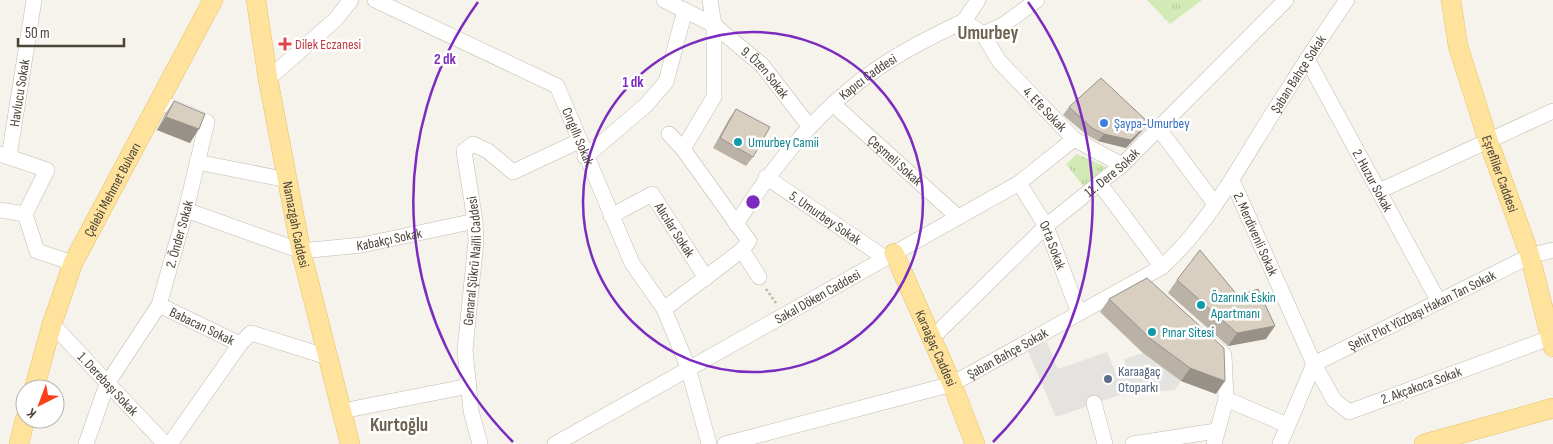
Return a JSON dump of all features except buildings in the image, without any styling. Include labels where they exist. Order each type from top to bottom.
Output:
[{"type":"main road","name":"Çelebi Mehmet Bulvarı","points":[[37,379],[52,324],[73,262],[213,0]]},
{"type":"main road","name":"Namazgah Caddesi","points":[[256,0],[268,79],[302,251],[349,443]]},
{"type":"main road","name":"Eşrefliler Caddesi","points":[[1452,0],[1458,46],[1488,140],[1530,256],[1552,342]]},
{"type":"main road","name":"Karaağaç Caddesi","points":[[890,256],[952,384],[975,444]]},
{"type":"main road","points":[[1426,444],[1553,408]]},
{"type":"main road","points":[[19,444],[23,429]]},
{"type":"street","name":"Havlucu Sokak","points":[[5,156],[34,0]]},
{"type":"street","points":[[268,79],[334,20],[351,0]]},
{"type":"street","name":"Cıngıllı Sokak","points":[[375,0],[557,86],[585,157],[632,263],[664,309],[688,367],[709,444]]},
{"type":"street","name":"9. Özen Sokak","points":[[664,0],[714,25],[762,65],[809,126]]},
{"type":"street","points":[[683,148],[714,97],[714,25],[710,0]]},
{"type":"street","points":[[978,0],[964,21],[983,34],[1003,25],[1037,0]]},
{"type":"street","name":"11. Dere Sokak","points":[[931,339],[1046,226],[1122,165],[1286,0]]},
{"type":"street","name":"Şaban Bahçe Sokak","points":[[726,444],[952,384],[1162,267],[1174,256],[1232,180],[1306,59],[1347,0]]},
{"type":"street","points":[[585,157],[646,106],[666,82],[685,10]]},
{"type":"street","name":"Kapıcı Caddesi","points":[[736,224],[766,177],[809,126],[833,104],[856,84],[916,44],[964,21]]},
{"type":"street","name":"4. Efe Sokak","points":[[983,34],[999,61],[1074,139],[1122,165]]},
{"type":"street","name":"2. Huzur Sokak","points":[[1306,59],[1379,190],[1438,302]]},
{"type":"street","name":"2. Önder Sokak","points":[[86,444],[107,384],[159,305],[186,210],[207,122],[158,101]]},
{"type":"street","name":"Çeşmeli Sokak","points":[[833,104],[958,217]]},
{"type":"street","points":[[1379,190],[1553,111]]},
{"type":"street","points":[[1159,129],[1215,204]]},
{"type":"street","points":[[664,309],[742,250],[749,242],[683,148],[669,134]]},
{"type":"street","name":"Sakal Döken Caddesi","points":[[555,444],[575,438],[688,367],[1019,183],[1074,139]]},
{"type":"street","name":"Genaral Şükrü Nailli Caddesi","points":[[480,444],[471,411],[465,350],[476,240],[475,221],[464,151],[473,144],[488,151],[513,172],[579,141]]},
{"type":"street","points":[[5,156],[47,170],[25,214],[37,251],[73,262]]},
{"type":"street","points":[[197,162],[288,180]]},
{"type":"street","name":"5. Umurbey Sokak","points":[[766,177],[890,256]]},
{"type":"street","name":"2. Merdivenli Sokak","points":[[1232,180],[1314,364]]},
{"type":"street","name":"Orta Sokak","points":[[1019,183],[1046,226],[1079,312]]},
{"type":"street","points":[[1100,184],[1162,267]]},
{"type":"street","name":"Alıcılar Sokak","points":[[611,216],[652,194],[706,278]]},
{"type":"street","points":[[0,210],[25,214]]},
{"type":"street","points":[[186,210],[302,251]]},
{"type":"street","name":"Kabakçı Sokak","points":[[302,251],[362,244],[475,221]]},
{"type":"street","points":[[742,250],[759,277]]},
{"type":"street","name":"Şehit Plot Yüzbaşı Hakan Tan Sokak","points":[[1314,364],[1530,256],[1553,250]]},
{"type":"street","points":[[1138,279],[1153,292]]},
{"type":"street","name":"Babacan Sokak","points":[[159,305],[240,344],[251,333],[328,356]]},
{"type":"street","name":"1. Derebaşı Sokak","points":[[52,324],[165,444]]},
{"type":"street","points":[[1133,444],[1215,438],[1226,399],[1224,356],[1196,330]]},
{"type":"street","name":"2. Akçakoca Sokak","points":[[1314,364],[1334,400],[1349,412],[1552,342]]},
{"type":"street","points":[[170,444],[240,344]]},
{"type":"street","points":[[1280,444],[1314,364]]},
{"type":"street","points":[[342,412],[469,386]]},
{"type":"street","points":[[1226,399],[1287,426]]},
{"type":"street","points":[[1094,403],[1105,444]]},
{"type":"path","points":[[759,277],[783,315]]},
{"type":"green space","points":[[1147,0],[1202,0],[1170,24]]},
{"type":"green space","points":[[1077,154],[1106,167],[1084,187],[1066,164]]},
{"type":"shaded area","name":"Karaağaç Otoparkı","points":[[1047,342],[1058,369],[1107,352],[1117,376],[1126,372],[1124,359],[1143,353],[1181,381],[1175,390],[1120,395],[1056,417],[1027,349]]},
{"type":"place","name":"Dilek Eczanesi","points":[[285,44]]},
{"type":"place","name":"Şaypa-Umurbey","points":[[1104,123]]},
{"type":"place","name":"Umurbey Camii","points":[[738,142]]},
{"type":"place","name":"Özarınık Eskin Apartmanı","points":[[1201,305]]},
{"type":"place","name":"Pınar Sitesi","points":[[1152,332]]},
{"type":"place","name":"Karaağaç Otoparkı","points":[[1108,379]]},
{"type":"district","name":"Umurbey","points":[[988,32]]},
{"type":"district","name":"Kurtoğlu","points":[[399,424]]}]
